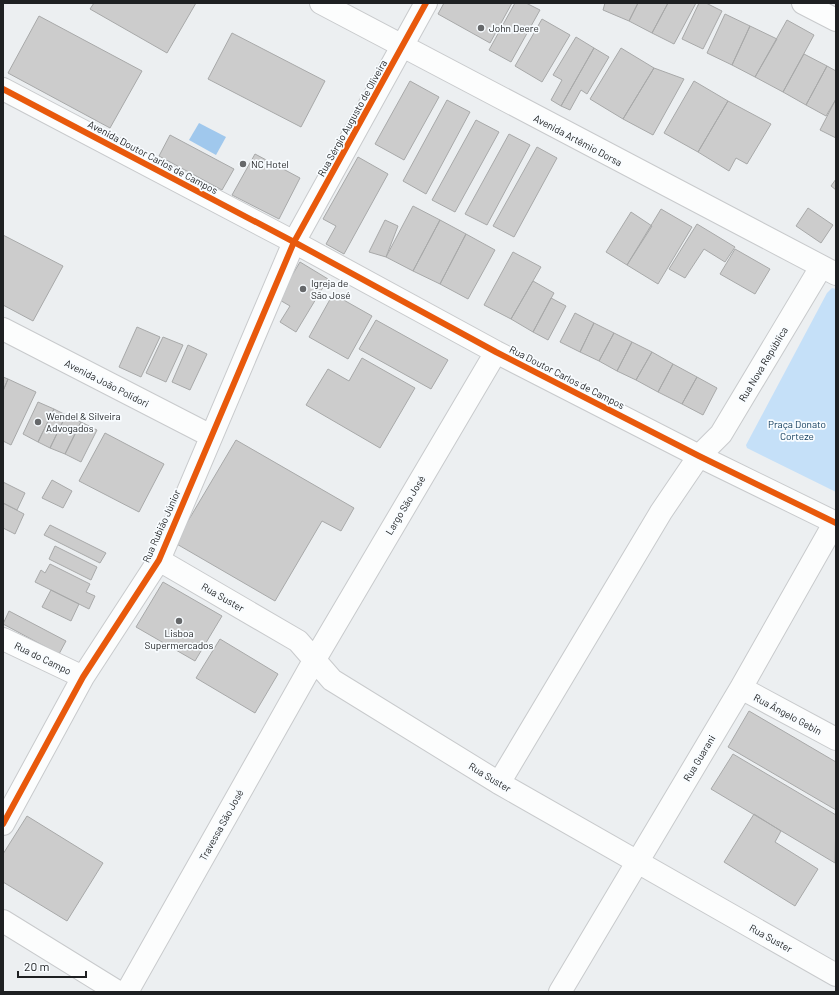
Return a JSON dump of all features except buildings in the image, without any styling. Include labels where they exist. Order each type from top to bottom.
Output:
[{"type":"street","name":"Avenida Artêmio Dorsa","points":[[321,3],[829,271]]},
{"type":"street","name":"Rua Sérgio Augusto de Oliveira","points":[[294,242],[426,3]]},
{"type":"street","points":[[803,3],[836,20]]},
{"type":"street","name":"Avenida Doutor Carlos de Campos","points":[[3,89],[294,242]]},
{"type":"street","name":"Rua Doutor Carlos de Campos","points":[[294,242],[496,352],[699,456],[836,522]]},
{"type":"street","name":"Rua Rubião Júnior","points":[[3,824],[82,677],[159,560],[294,242]]},
{"type":"street","name":"Rua Nova República","points":[[499,782],[661,512],[699,456],[722,434],[829,271]]},
{"type":"street","name":"Avenida João Polidori","points":[[3,329],[211,436]]},
{"type":"street","name":"Largo São José","points":[[315,659],[496,352]]},
{"type":"street","name":"Rua Guarani","points":[[560,992],[741,688],[836,522]]},
{"type":"street","name":"Rua Suster","points":[[159,560],[298,641],[332,680],[499,782],[836,975]]},
{"type":"street","name":"Rua do Campo","points":[[3,639],[82,677]]},
{"type":"street","name":"Travessa São José","points":[[127,992],[315,659]]},
{"type":"street","name":"Rua Ângelo Gebin","points":[[741,688],[836,739]]},
{"type":"street","points":[[3,921],[118,992]]},
{"type":"green space","name":"Praça Donato Corteze","points":[[832,288],[836,289],[836,492],[747,448],[746,445],[827,293]]},
{"type":"shaded area","points":[[199,123],[226,137],[216,155],[189,140]]},
{"type":"cycle path","points":[[3,824],[83,677],[159,560],[294,242],[426,3]]},
{"type":"cycle path","points":[[3,89],[294,242],[496,352],[699,456],[836,523]]},
{"type":"place","name":"John Deere","points":[[481,28]]},
{"type":"place","name":"NC Hotel","points":[[243,164]]},
{"type":"place","name":"Igreja de São José","points":[[303,289]]},
{"type":"place","name":"Wendel & Silveira Advogados","points":[[38,422]]},
{"type":"place","name":"Lisboa Supermercados","points":[[179,621]]}]
